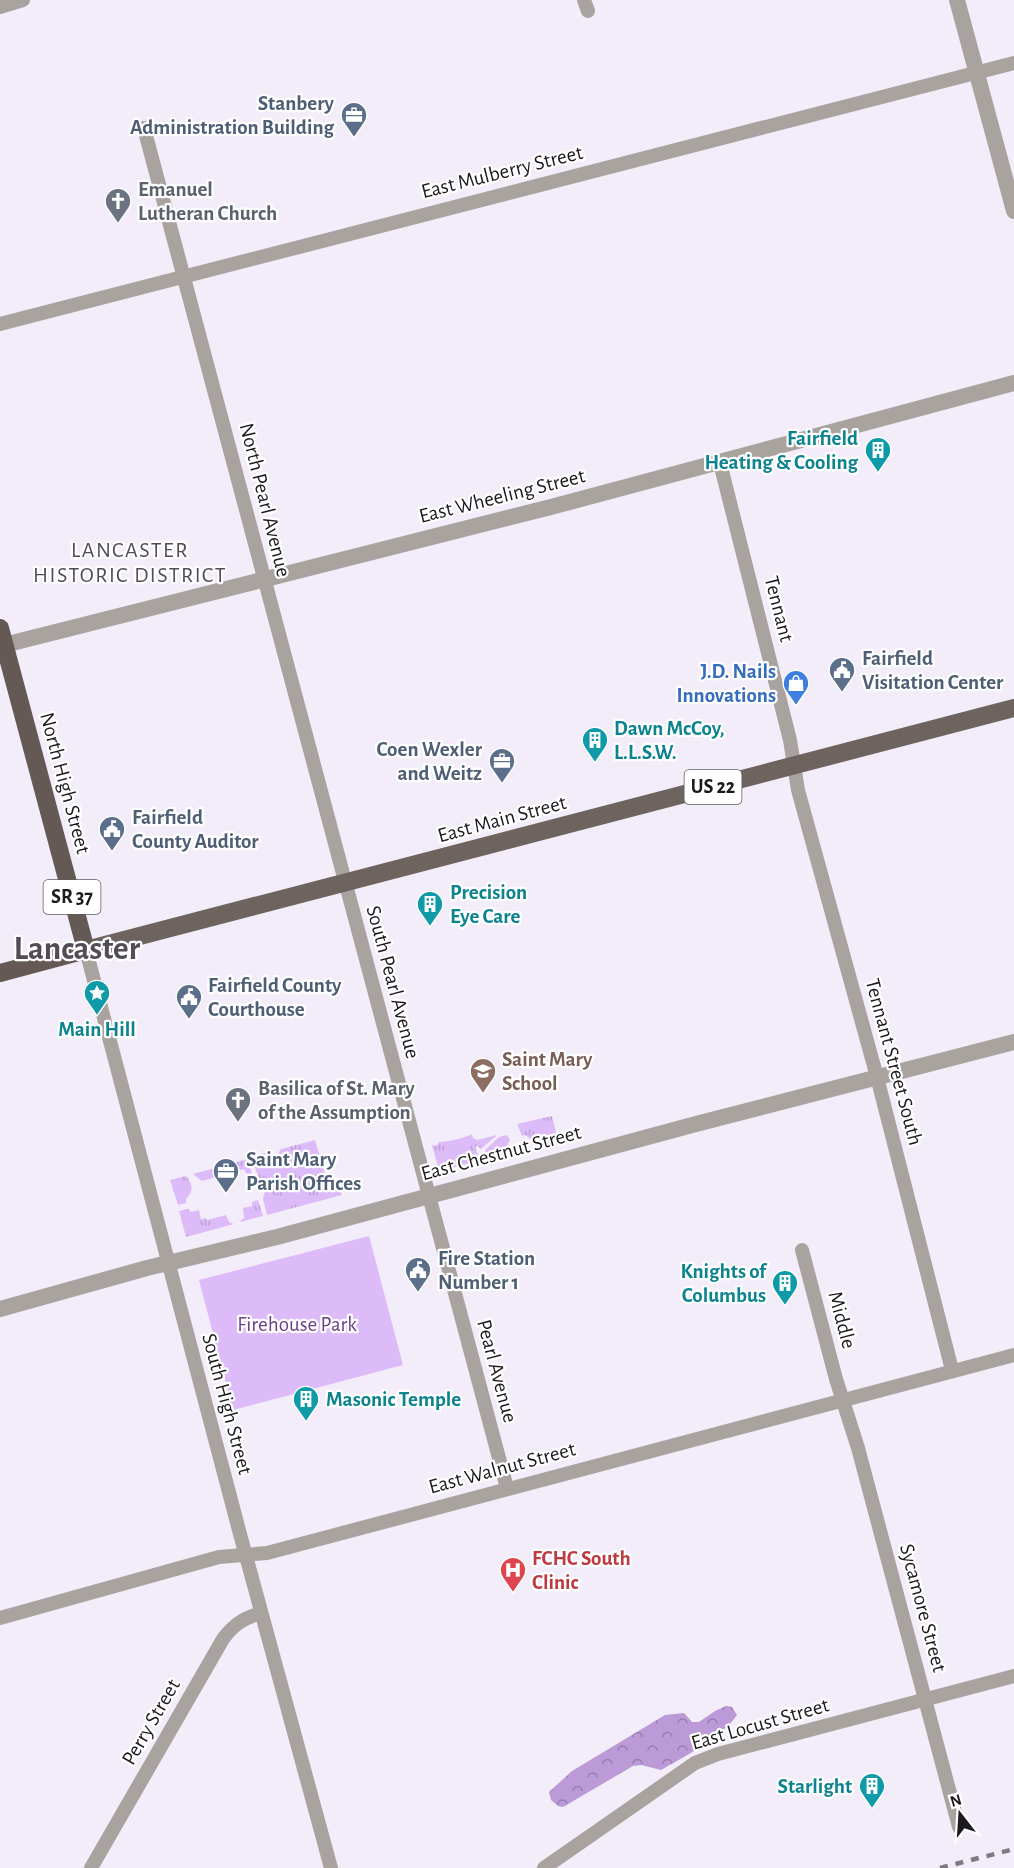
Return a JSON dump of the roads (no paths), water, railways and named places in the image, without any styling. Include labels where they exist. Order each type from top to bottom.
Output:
[{"type":"highway","name":"North High Street","points":[[2,639],[86,950]]},
{"type":"highway","name":"East Main Street","points":[[0,973],[86,950]]},
{"type":"main road","name":"East Main Street","points":[[86,950],[1014,708]]},
{"type":"street","points":[[0,7],[23,0]]},
{"type":"street","points":[[957,0],[1014,211]]},
{"type":"street","name":"East Mulberry Street","points":[[0,324],[1014,63]]},
{"type":"street","name":"North Pearl Avenue","points":[[144,128],[345,883]]},
{"type":"street","name":"East Wheeling Street","points":[[2,639],[263,580],[720,464],[1014,383]]},
{"type":"street","name":"Tennant","points":[[720,464],[774,676],[794,766]]},
{"type":"street","name":"Tennant Street South","points":[[794,766],[798,790],[877,1077],[952,1370]]},
{"type":"street","name":"South Pearl Avenue","points":[[345,883],[428,1196]]},
{"type":"street","name":"South High Street","points":[[86,950],[261,1613],[331,1868]]},
{"type":"street","name":"East Chestnut Street","points":[[0,1309],[1014,1042]]},
{"type":"street","name":"Pearl Avenue","points":[[428,1196],[507,1488]]},
{"type":"street","name":"Middle","points":[[802,1250],[843,1400]]},
{"type":"street","name":"East Walnut Street","points":[[0,1618],[219,1557],[267,1553],[1014,1355]]},
{"type":"street","name":"Sycamore Street","points":[[843,1400],[858,1448],[959,1827]]},
{"type":"street","name":"Perry Street","points":[[91,1868],[222,1639],[237,1623],[261,1613]]},
{"type":"street","name":"East Locust Street","points":[[544,1868],[695,1762],[1014,1676]]},
{"type":"railway","points":[[940,1868],[1014,1849]]},
{"type":"place","name":"Stanbery Administration Building","points":[[354,138]]},
{"type":"place","name":"Emanuel Lutheran Church","points":[[118,224]]},
{"type":"place","name":"Fairfield Heating & Cooling","points":[[878,473]]},
{"type":"place","name":"Fairfield Visitation Center","points":[[842,693]]},
{"type":"place","name":"J.D. Nails Innovations","points":[[796,706]]},
{"type":"place","name":"Dawn McCoy, L.L.S.W.","points":[[595,763]]},
{"type":"place","name":"Coen Wexler and Weitz","points":[[502,784]]},
{"type":"place","name":"Fairfield County Auditor","points":[[112,852]]},
{"type":"place","name":"Precision Eye Care","points":[[430,927]]},
{"type":"place","name":"Main Hill","points":[[97,1016]]},
{"type":"place","name":"Fairfield County Courthouse","points":[[189,1020]]},
{"type":"place","name":"Saint Mary School","points":[[483,1094]]},
{"type":"place","name":"Basilica of St. Mary of the Assumption","points":[[238,1123]]},
{"type":"place","name":"Saint Mary Parish Offices","points":[[226,1194]]},
{"type":"place","name":"Fire Station Number 1","points":[[418,1293]]},
{"type":"place","name":"Knights of Columbus","points":[[785,1306]]},
{"type":"place","name":"Masonic Temple","points":[[306,1422]]},
{"type":"place","name":"FCHC South Clinic","points":[[513,1593]]},
{"type":"place","name":"Starlight","points":[[872,1809]]},
{"type":"district","name":"LANCASTER HISTORIC DISTRICT","points":[[130,562]]},
{"type":"district","name":"Lancaster","points":[[77,949]]},
{"type":"park label","name":"Firehouse Park","points":[[297,1324]]}]
